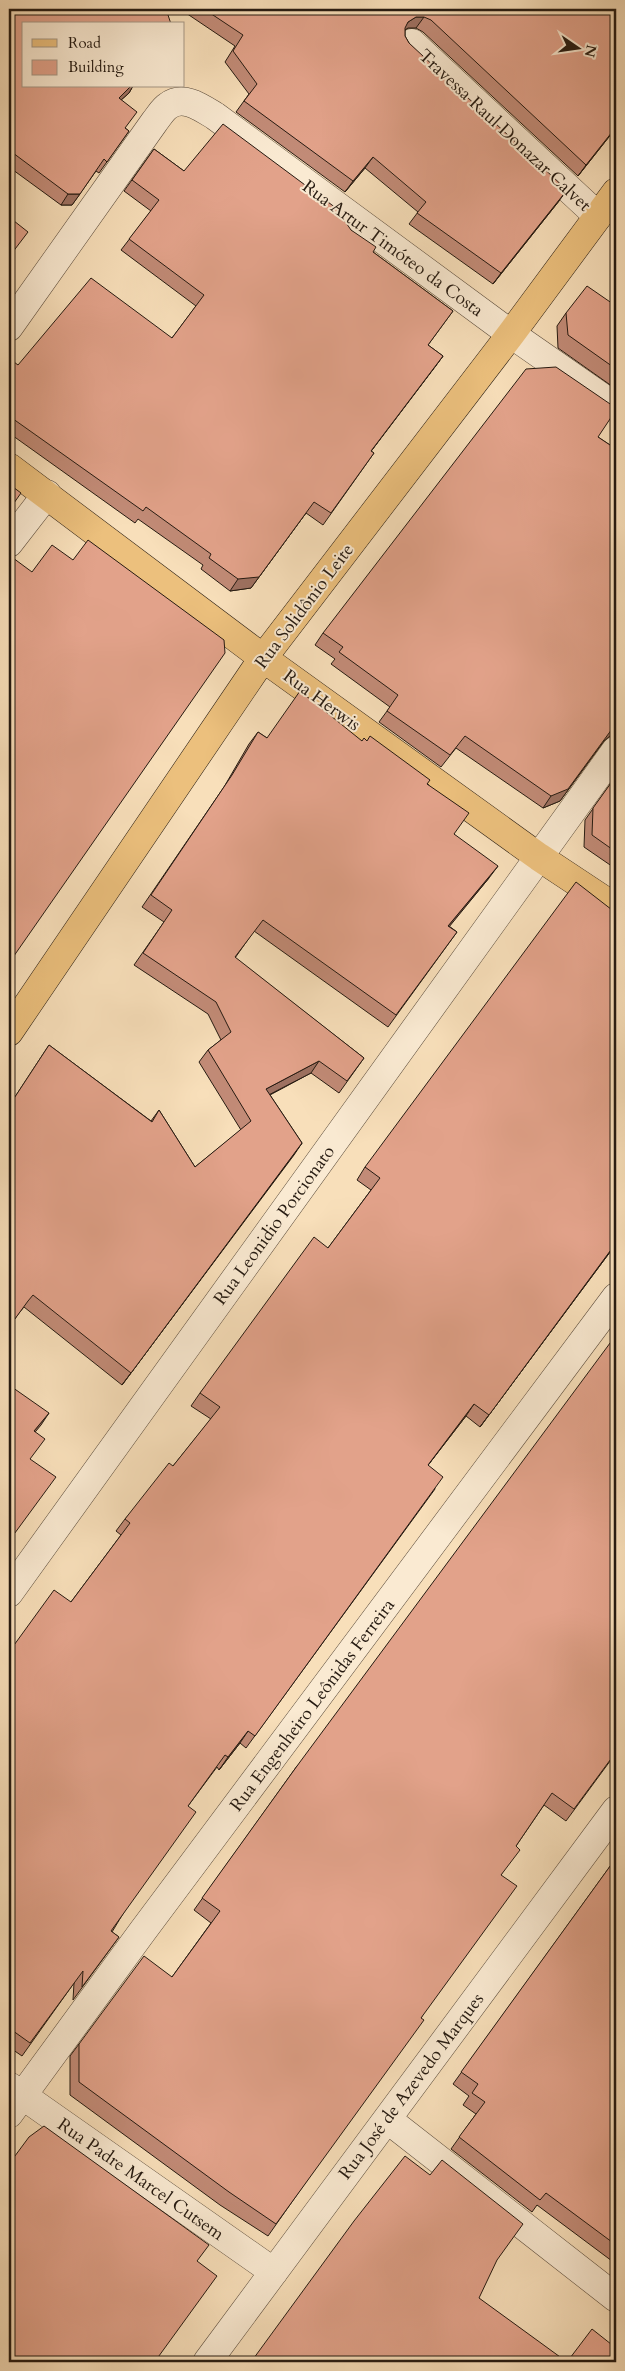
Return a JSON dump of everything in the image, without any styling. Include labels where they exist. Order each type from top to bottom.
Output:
[{"type":"main road","name":"Rua Solidônio Leite","points":[[9,1032],[263,658],[511,334],[616,192]]},
{"type":"main road","name":"Rua Herwis","points":[[9,467],[263,658],[539,857],[616,908]]},
{"type":"street","name":"Travessa Raul Donazar Calvet","points":[[412,42],[598,216]]},
{"type":"street","name":"Rua Artur Timóteo da Costa","points":[[9,327],[168,105],[180,101],[191,103],[215,116],[511,334],[616,407]]},
{"type":"street","points":[[9,543],[47,494]]},
{"type":"street","name":"Rua Leonidio Porcionato","points":[[9,1593],[616,750]]},
{"type":"street","name":"Rua Engenheiro Leônidas Ferreira","points":[[13,2099],[616,1297]]},
{"type":"street","name":"Rua José de Azevedo Marques","points":[[206,2362],[616,1810]]},
{"type":"street","name":"Rua Padre Marcel Cutsem","points":[[13,2099],[274,2272]]},
{"type":"street","points":[[387,2120],[616,2298]]},
{"type":"building","points":[[9,9],[166,9],[170,22],[22,22],[22,88],[129,88],[119,98],[137,112],[125,128],[129,131],[107,162],[104,159],[80,194],[68,194],[9,150]]},
{"type":"building","points":[[204,9],[616,9],[616,127],[586,165],[431,20],[424,17],[416,17],[408,22],[405,28],[405,36],[409,43],[567,190],[501,273],[417,213],[426,202],[373,157],[353,181],[244,101],[257,84],[233,51],[243,35]]},
{"type":"building","points":[[223,124],[336,208],[351,230],[376,247],[373,252],[453,311],[428,345],[443,356],[371,451],[374,453],[331,513],[314,502],[259,577],[238,579],[209,558],[211,554],[146,507],[143,511],[9,416],[9,369],[14,362],[18,365],[91,278],[172,338],[204,295],[129,239],[159,200],[132,180],[154,149],[184,171]]},
{"type":"building","points":[[9,217],[28,232],[9,257]]},
{"type":"building","points":[[587,286],[616,306],[616,369],[568,335],[566,313]]},
{"type":"building","points":[[556,367],[616,408],[598,437],[616,449],[616,725],[568,789],[551,796],[465,736],[450,755],[387,711],[398,695],[339,652],[343,647],[323,633],[526,369]]},
{"type":"building","points":[[9,484],[21,493],[9,510]]},
{"type":"building","points":[[88,540],[224,640],[225,653],[9,963],[9,555],[32,572],[52,545],[73,560]]},
{"type":"building","points":[[300,691],[362,741],[364,738],[367,741],[370,736],[430,780],[427,784],[469,813],[454,834],[498,866],[448,926],[457,932],[396,1015],[263,920],[235,957],[364,1058],[347,1081],[319,1061],[266,1089],[302,1143],[131,1373],[33,1295],[9,1327],[9,1106],[49,1045],[152,1122],[159,1110],[195,1167],[251,1121],[208,1050],[231,1032],[216,1002],[143,953],[172,910],[151,895],[232,775],[258,732],[267,738]]},
{"type":"building","points":[[616,776],[616,852],[592,835],[593,808]]},
{"type":"building","points":[[576,882],[616,913],[616,1243],[489,1415],[474,1404],[428,1465],[443,1477],[255,1736],[248,1731],[228,1757],[225,1755],[188,1806],[196,1812],[111,1931],[119,1937],[82,1987],[83,1971],[30,2043],[9,2028],[9,1652],[54,1590],[71,1602],[130,1523],[125,1519],[169,1463],[173,1466],[220,1407],[200,1393],[314,1237],[328,1248],[380,1178],[365,1167]]},
{"type":"building","points":[[616,1335],[616,1470],[614,1473],[616,1475],[616,1752],[574,1809],[552,1793],[516,1846],[520,1850],[501,1875],[517,1886],[421,2018],[424,2020],[276,2224],[229,2192],[79,2082],[79,2044],[144,1956],[172,1977],[220,1911],[202,1898],[297,1766]]},
{"type":"building","points":[[9,1385],[49,1413],[34,1431],[45,1439],[30,1459],[56,1477],[9,1541]]},
{"type":"building","points":[[616,1858],[616,2245],[546,2193],[540,2200],[459,2137],[485,2102],[472,2093],[478,2084],[461,2072]]},
{"type":"building","points":[[44,2126],[209,2245],[197,2261],[217,2276],[156,2360],[159,2362],[9,2362],[9,2164],[29,2137]]},
{"type":"building","points":[[405,2156],[430,2175],[442,2160],[523,2224],[497,2260],[479,2298],[567,2362],[251,2362],[354,2221]]},
{"type":"building","points":[[592,2329],[616,2348],[616,2362],[567,2362]]}]
